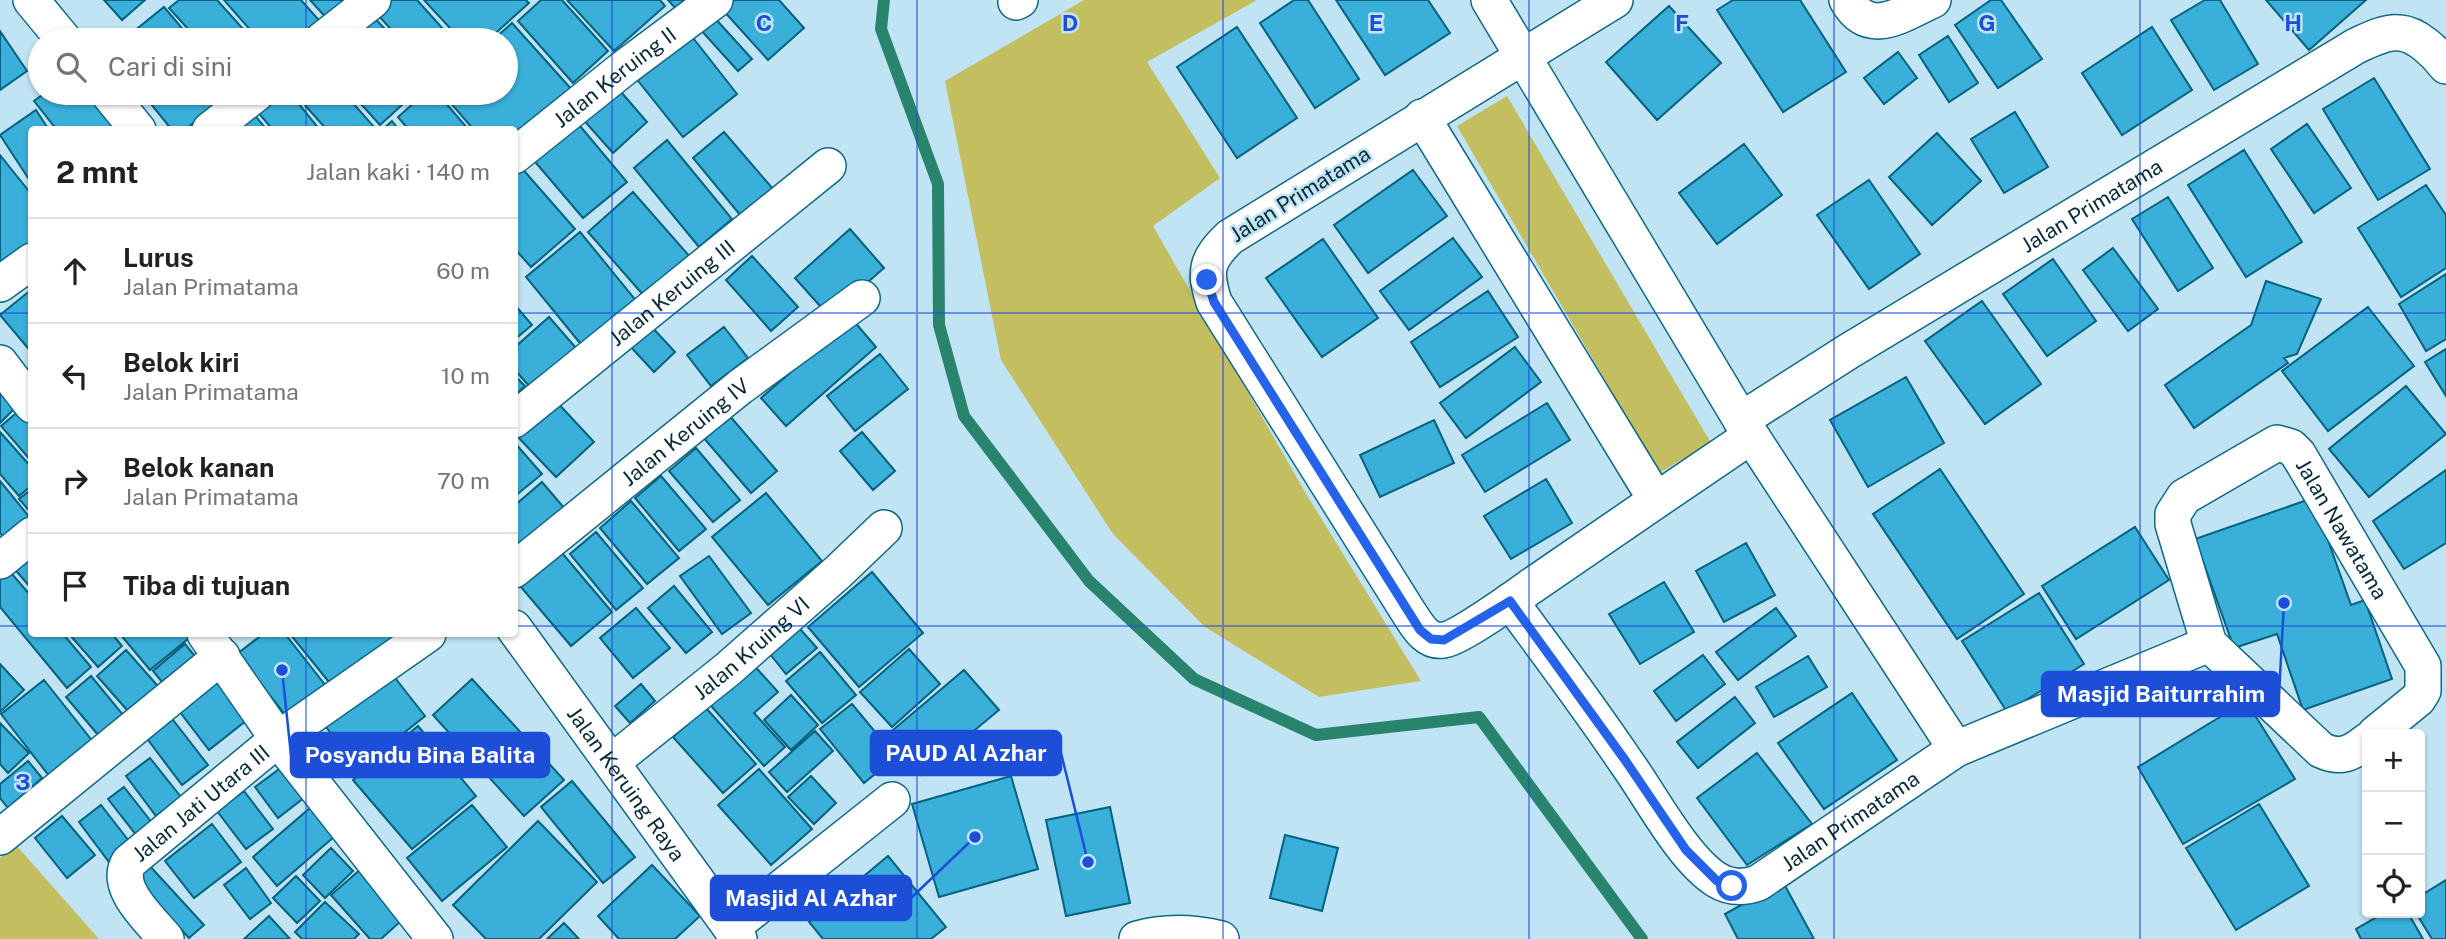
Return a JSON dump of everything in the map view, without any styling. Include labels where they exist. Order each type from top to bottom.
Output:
[{"type":"street","points":[[31,0],[54,28]]},
{"type":"street","points":[[337,28],[373,0]]},
{"type":"street","name":"Jalan Keruing II","points":[[518,153],[715,0]]},
{"type":"street","points":[[1489,0],[1746,428],[1956,749],[2209,644]]},
{"type":"street","name":"Jalan Primatama","points":[[1615,0],[1230,237],[1216,250],[1209,265],[1207,280],[1214,302],[1420,630],[1431,639],[1444,640],[1510,601],[1656,500],[1849,351],[2356,46],[2382,35],[2401,33],[2418,40],[2446,65]]},
{"type":"street","points":[[1847,0],[1858,15],[1869,21],[1880,22],[1933,0]]},
{"type":"street","points":[[118,105],[135,126]]},
{"type":"street","points":[[215,126],[242,105]]},
{"type":"street","points":[[1422,117],[1656,500]]},
{"type":"street","name":"Jalan Keruing III","points":[[518,417],[828,166]]},
{"type":"street","points":[[0,284],[28,264]]},
{"type":"street","name":"Jalan Keruing IV","points":[[518,567],[740,387],[862,298]]},
{"type":"street","points":[[0,363],[28,400]]},
{"type":"street","name":"Jalan Nawatama","points":[[2362,745],[2353,753],[2344,755],[2330,755],[2320,750],[2209,644],[2173,524],[2173,514],[2184,496],[2277,443],[2291,447],[2298,454],[2423,666],[2423,691],[2381,729]]},
{"type":"street","name":"Jalan Kruing VI","points":[[612,762],[728,668],[884,528]]},
{"type":"street","points":[[0,561],[28,538]]},
{"type":"street","name":"Jalan Primatama","points":[[1510,601],[1625,760],[1686,850],[1717,881],[1732,886],[1745,887],[1758,883],[1956,749]]},
{"type":"street","name":"Jalan Keruing Raya","points":[[518,633],[735,933]]},
{"type":"street","points":[[278,738],[424,637]]},
{"type":"street","points":[[0,837],[213,645],[278,738],[436,939]]},
{"type":"street","name":"Jalan Jati Utara III","points":[[166,939],[126,885],[125,870],[138,853],[278,738]]},
{"type":"street","points":[[735,933],[892,800]]},
{"type":"street","points":[[1137,939],[1181,932],[1221,939]]},
{"type":"shaded area","points":[[1084,0],[1257,0],[1147,62],[1220,178],[1153,226],[1305,492],[1421,681],[1319,697],[1205,627],[1113,534],[1001,360],[945,81]]},
{"type":"shaded area","points":[[1507,96],[1711,443],[1659,473],[1457,126]]},
{"type":"shaded area","points":[[16,845],[99,939],[0,939],[0,858]]},
{"type":"building","points":[[104,0],[145,0],[122,20]]},
{"type":"building","points":[[179,0],[217,0],[242,28],[187,28],[169,8]]},
{"type":"building","points":[[224,0],[301,0],[323,25],[320,28],[248,28]]},
{"type":"building","points":[[310,0],[355,0],[331,23]]},
{"type":"building","points":[[390,0],[417,0],[442,28],[390,28],[376,13]]},
{"type":"building","points":[[424,0],[526,0],[529,3],[501,28],[450,28]]},
{"type":"building","points":[[541,0],[562,0],[608,51],[573,83],[518,21]]},
{"type":"building","points":[[567,0],[660,0],[665,6],[614,51]]},
{"type":"building","points":[[668,0],[690,0],[678,11]]},
{"type":"building","points":[[732,0],[779,0],[804,28],[768,60],[722,9]]},
{"type":"building","points":[[1294,0],[1308,0],[1359,79],[1315,108],[1260,23]]},
{"type":"building","points":[[1336,0],[1428,0],[1450,33],[1385,75]]},
{"type":"building","points":[[1733,0],[1800,0],[1846,72],[1783,112],[1717,10]]},
{"type":"building","points":[[1991,0],[2001,0],[2042,59],[1998,88],[1955,25]]},
{"type":"building","points":[[2205,0],[2220,0],[2258,64],[2214,90],[2171,20]]},
{"type":"building","points":[[2266,0],[2366,0],[2309,50]]},
{"type":"building","points":[[1669,6],[1721,63],[1657,120],[1606,62]]},
{"type":"building","points":[[164,7],[182,28],[138,28]]},
{"type":"building","points":[[370,13],[384,28],[354,28]]},
{"type":"building","points":[[712,15],[752,59],[738,71],[699,28]]},
{"type":"building","points":[[1237,27],[1297,118],[1237,158],[1177,67]]},
{"type":"building","points":[[2152,27],[2192,90],[2122,135],[2082,73]]},
{"type":"building","points":[[518,30],[573,91],[518,139],[518,126],[471,126],[452,105],[518,105]]},
{"type":"building","points":[[0,31],[27,71],[0,90]]},
{"type":"building","points":[[690,34],[737,94],[683,137],[635,77]]},
{"type":"building","points":[[1948,36],[1978,83],[1949,102],[1919,55]]},
{"type":"building","points":[[1898,52],[1917,78],[1884,104],[1864,78]]},
{"type":"building","points":[[2374,78],[2430,169],[2378,200],[2323,109]]},
{"type":"building","points":[[615,85],[647,122],[613,153],[580,116]]},
{"type":"building","points":[[37,105],[97,105],[114,126],[54,126]]},
{"type":"building","points":[[152,105],[215,105],[190,126],[169,126]]},
{"type":"building","points":[[262,105],[300,105],[317,126],[270,126],[256,110]]},
{"type":"building","points":[[305,105],[355,105],[373,126],[323,126]]},
{"type":"building","points":[[362,105],[402,105],[380,125]]},
{"type":"building","points":[[412,105],[447,105],[466,126],[406,126],[398,117]]},
{"type":"building","points":[[36,110],[46,126],[28,126],[28,178],[0,135]]},
{"type":"building","points":[[251,111],[264,126],[234,126]]},
{"type":"building","points":[[2015,112],[2048,167],[2004,193],[1971,139]]},
{"type":"building","points":[[575,120],[627,182],[583,218],[531,157]]},
{"type":"building","points":[[2307,124],[2351,188],[2314,213],[2271,149]]},
{"type":"building","points":[[724,132],[773,189],[741,216],[693,158]]},
{"type":"building","points":[[1937,133],[1981,181],[1932,225],[1889,177]]},
{"type":"building","points":[[667,140],[732,219],[699,247],[634,168]]},
{"type":"building","points":[[1744,144],[1782,195],[1717,244],[1679,193]]},
{"type":"building","points":[[2244,150],[2302,242],[2246,277],[2188,185]]},
{"type":"building","points":[[0,155],[28,190],[28,247],[2,267]]},
{"type":"building","points":[[518,166],[575,229],[531,267],[518,252]]},
{"type":"building","points":[[1413,170],[1447,216],[1368,273],[1334,225]]},
{"type":"building","points":[[1869,180],[1920,254],[1869,289],[1817,215]]},
{"type":"building","points":[[2426,185],[2446,215],[2446,268],[2401,297],[2358,228]]},
{"type":"building","points":[[633,192],[691,258],[645,297],[588,232]]},
{"type":"building","points":[[2168,197],[2213,268],[2178,291],[2132,219]]},
{"type":"building","points":[[850,229],[884,268],[829,316],[795,278]]},
{"type":"building","points":[[580,232],[638,303],[584,348],[526,277]]},
{"type":"building","points":[[1453,238],[1482,277],[1409,330],[1380,291]]},
{"type":"building","points":[[1323,239],[1378,318],[1322,357],[1266,278]]},
{"type":"building","points":[[2113,248],[2158,309],[2128,331],[2083,270]]},
{"type":"building","points":[[752,256],[798,307],[771,331],[726,280]]},
{"type":"building","points":[[2053,259],[2096,321],[2047,356],[2003,294]]},
{"type":"building","points":[[2446,274],[2446,339],[2426,351],[2399,304]]},
{"type":"building","points":[[2266,281],[2321,299],[2297,354],[2284,358],[2288,363],[2194,428],[2165,385],[2251,325]]},
{"type":"building","points":[[1488,291],[1518,337],[1440,387],[1411,342]]},
{"type":"building","points":[[28,292],[28,348],[0,315]]},
{"type":"building","points":[[1982,301],[2041,384],[1985,424],[1925,341]]},
{"type":"building","points":[[2368,307],[2414,366],[2328,431],[2282,371]]},
{"type":"building","points":[[518,309],[532,325],[518,337]]},
{"type":"building","points":[[549,317],[576,348],[530,387],[518,374],[518,344]]},
{"type":"building","points":[[852,319],[876,347],[786,426],[761,398]]},
{"type":"building","points":[[650,325],[675,352],[654,372],[629,345]]},
{"type":"building","points":[[724,327],[748,358],[711,386],[687,355]]},
{"type":"building","points":[[1515,347],[1541,382],[1466,438],[1440,403]]},
{"type":"building","points":[[2446,349],[2446,396],[2425,362]]},
{"type":"building","points":[[880,354],[908,389],[855,431],[827,396]]},
{"type":"building","points":[[1906,377],[1944,443],[1868,487],[1830,420]]},
{"type":"building","points":[[518,379],[525,386],[518,392]]},
{"type":"building","points":[[2406,386],[2446,434],[2369,497],[2329,449]]},
{"type":"building","points":[[0,391],[16,407],[0,423]]},
{"type":"building","points":[[554,399],[594,442],[556,477],[518,437],[518,433]]},
{"type":"building","points":[[1547,403],[1570,440],[1485,492],[1462,455]]},
{"type":"building","points":[[20,410],[28,419],[28,457],[1,426]]},
{"type":"building","points":[[729,415],[777,471],[751,493],[703,437]]},
{"type":"building","points":[[1434,420],[1454,463],[1380,497],[1360,455]]},
{"type":"building","points":[[0,432],[28,464],[28,488],[19,496],[0,474]]},
{"type":"building","points":[[862,432],[895,471],[873,490],[840,451]]},
{"type":"building","points":[[518,447],[542,474],[518,494]]},
{"type":"building","points":[[696,448],[740,500],[713,522],[669,471]]},
{"type":"building","points":[[1940,469],[2024,594],[1957,639],[1873,514]]},
{"type":"building","points":[[2446,470],[2446,543],[2404,569],[2373,521]]},
{"type":"building","points":[[661,476],[706,529],[679,551],[635,498]]},
{"type":"building","points":[[1546,479],[1572,523],[1511,559],[1484,516]]},
{"type":"building","points":[[0,481],[28,515],[28,522],[6,540],[0,533]]},
{"type":"building","points":[[542,482],[565,509],[518,550],[518,503]]},
{"type":"building","points":[[28,492],[28,509],[19,499]]},
{"type":"building","points":[[766,493],[822,561],[768,605],[712,537]]},
{"type":"building","points":[[2313,498],[2351,605],[2365,600],[2392,679],[2303,710],[2277,634],[2234,648],[2195,539]]},
{"type":"building","points":[[631,501],[679,558],[647,584],[600,528]]},
{"type":"building","points":[[2135,527],[2169,580],[2076,639],[2042,586]]},
{"type":"building","points":[[596,532],[643,588],[616,610],[570,554]]},
{"type":"building","points":[[1746,543],[1775,595],[1724,622],[1696,571]]},
{"type":"building","points":[[28,549],[28,584],[10,564]]},
{"type":"building","points":[[562,553],[612,612],[571,646],[521,587]]},
{"type":"building","points":[[709,556],[751,613],[722,634],[680,576]]},
{"type":"building","points":[[5,566],[28,592],[28,637],[66,637],[91,667],[67,688],[0,607],[0,570]]},
{"type":"building","points":[[872,572],[923,633],[859,687],[808,627]]},
{"type":"building","points":[[1664,582],[1694,632],[1640,664],[1609,614]]},
{"type":"building","points":[[674,586],[712,632],[686,653],[648,608]]},
{"type":"building","points":[[2039,593],[2084,664],[2007,712],[1962,641]]},
{"type":"building","points":[[636,608],[670,648],[633,678],[600,638]]},
{"type":"building","points":[[1776,608],[1796,636],[1738,680],[1716,652]]},
{"type":"building","points":[[800,629],[817,648],[786,674],[770,654]]},
{"type":"building","points":[[72,637],[114,637],[122,646],[98,667]]},
{"type":"building","points":[[122,637],[190,637],[150,670]]},
{"type":"building","points":[[259,637],[287,637],[326,686],[287,717],[237,654]]},
{"type":"building","points":[[292,637],[397,637],[333,687]]},
{"type":"building","points":[[185,644],[199,661],[167,688],[153,671]]},
{"type":"building","points":[[909,649],[940,684],[892,727],[860,692]]},
{"type":"building","points":[[126,650],[164,693],[135,719],[97,676]]},
{"type":"building","points":[[820,652],[856,695],[822,723],[786,681]]},
{"type":"building","points":[[1703,655],[1725,684],[1676,721],[1654,691]]},
{"type":"building","points":[[1808,656],[1827,687],[1774,717],[1756,687]]},
{"type":"building","points":[[749,660],[778,692],[754,713],[785,747],[764,766],[705,699]]},
{"type":"building","points":[[0,664],[24,690],[0,712]]},
{"type":"building","points":[[216,670],[252,716],[209,750],[173,703]]},
{"type":"building","points":[[964,670],[999,710],[921,775],[887,735]]},
{"type":"building","points":[[392,674],[425,716],[359,769],[326,727]]},
{"type":"building","points":[[91,676],[124,716],[99,736],[66,697]]},
{"type":"building","points":[[472,679],[564,780],[524,816],[433,715]]},
{"type":"building","points":[[44,680],[94,743],[50,777],[1,714]]},
{"type":"building","points":[[641,684],[655,701],[630,723],[615,706]]},
{"type":"building","points":[[1852,693],[1897,760],[1824,809],[1778,743]]},
{"type":"building","points":[[791,695],[818,725],[791,750],[764,720]]},
{"type":"building","points":[[1735,697],[1755,723],[1698,768],[1677,742]]},
{"type":"building","points":[[2246,701],[2295,779],[2183,844],[2138,767]]},
{"type":"building","points":[[852,704],[896,757],[864,783],[820,729]]},
{"type":"building","points":[[706,708],[756,764],[723,793],[673,737]]},
{"type":"building","points":[[170,716],[208,765],[182,785],[145,736]]},
{"type":"building","points":[[0,723],[29,753],[8,773],[0,764]]},
{"type":"building","points":[[418,726],[476,796],[412,849],[353,780]]},
{"type":"building","points":[[815,731],[833,751],[787,792],[769,772]]},
{"type":"building","points":[[1757,753],[1812,824],[1747,865],[1697,798]]},
{"type":"building","points":[[150,758],[181,797],[156,816],[126,776]]},
{"type":"building","points":[[28,761],[42,778],[8,808],[0,798],[0,784]]},
{"type":"building","points":[[282,767],[305,797],[278,818],[255,787]]},
{"type":"building","points":[[759,769],[812,829],[771,865],[718,805]]},
{"type":"building","points":[[811,776],[836,803],[814,824],[788,797]]},
{"type":"building","points":[[1011,776],[1038,869],[939,897],[912,804]]},
{"type":"building","points":[[572,781],[635,857],[603,883],[541,807]]},
{"type":"building","points":[[124,787],[153,824],[137,836],[108,799]]},
{"type":"building","points":[[244,791],[273,829],[246,849],[217,811]]},
{"type":"building","points":[[317,802],[342,830],[277,886],[253,857]]},
{"type":"building","points":[[2259,804],[2309,886],[2236,930],[2186,848]]},
{"type":"building","points":[[101,805],[132,845],[109,862],[79,822]]},
{"type":"building","points":[[472,805],[507,847],[442,901],[407,858]]},
{"type":"building","points":[[1110,807],[1130,903],[1066,916],[1046,820]]},
{"type":"building","points":[[62,816],[95,855],[67,878],[35,838]]},
{"type":"building","points":[[538,821],[597,882],[539,939],[486,939],[453,905]]},
{"type":"building","points":[[212,824],[241,862],[194,898],[165,861]]},
{"type":"building","points":[[1285,835],[1338,848],[1322,911],[1270,898]]},
{"type":"building","points":[[331,848],[353,871],[325,898],[303,875]]},
{"type":"building","points":[[888,856],[946,927],[931,939],[823,939],[809,922]]},
{"type":"building","points":[[369,862],[412,911],[381,939],[370,939],[331,895]]},
{"type":"building","points":[[148,864],[204,925],[189,938],[133,877]]},
{"type":"building","points":[[652,865],[700,916],[675,939],[619,939],[598,916]]},
{"type":"building","points":[[246,868],[271,903],[250,919],[224,885]]},
{"type":"building","points":[[296,876],[320,901],[297,923],[273,898]]},
{"type":"building","points":[[2446,880],[2446,939],[2432,939],[2419,918],[2425,918],[2425,893]]},
{"type":"building","points":[[1783,882],[1814,939],[1738,939],[1725,914]]},
{"type":"building","points":[[325,902],[359,934],[354,939],[302,939],[295,932]]},
{"type":"building","points":[[269,916],[290,939],[244,939]]},
{"type":"building","points":[[2375,918],[2411,918],[2423,939],[2361,939],[2356,929]]},
{"type":"building","points":[[564,923],[579,939],[547,939]]},
{"type":"waterway","points":[[884,0],[881,29],[938,184],[939,325],[964,416],[1089,581],[1194,679],[1316,735],[1479,717],[1642,939]]},
{"type":"place","name":"Masjid Baiturrahim","points":[[2284,603]]},
{"type":"place","name":"Posyandu Bina Balita","points":[[282,670]]},
{"type":"place","name":"Masjid Al Azhar","points":[[975,837]]},
{"type":"place","name":"PAUD Al Azhar","points":[[1088,862]]},
{"type":"route","points":[[1207,280],[1214,302],[1420,630],[1431,639],[1444,640],[1510,601],[1625,760],[1686,850],[1717,881],[1732,886]]}]
